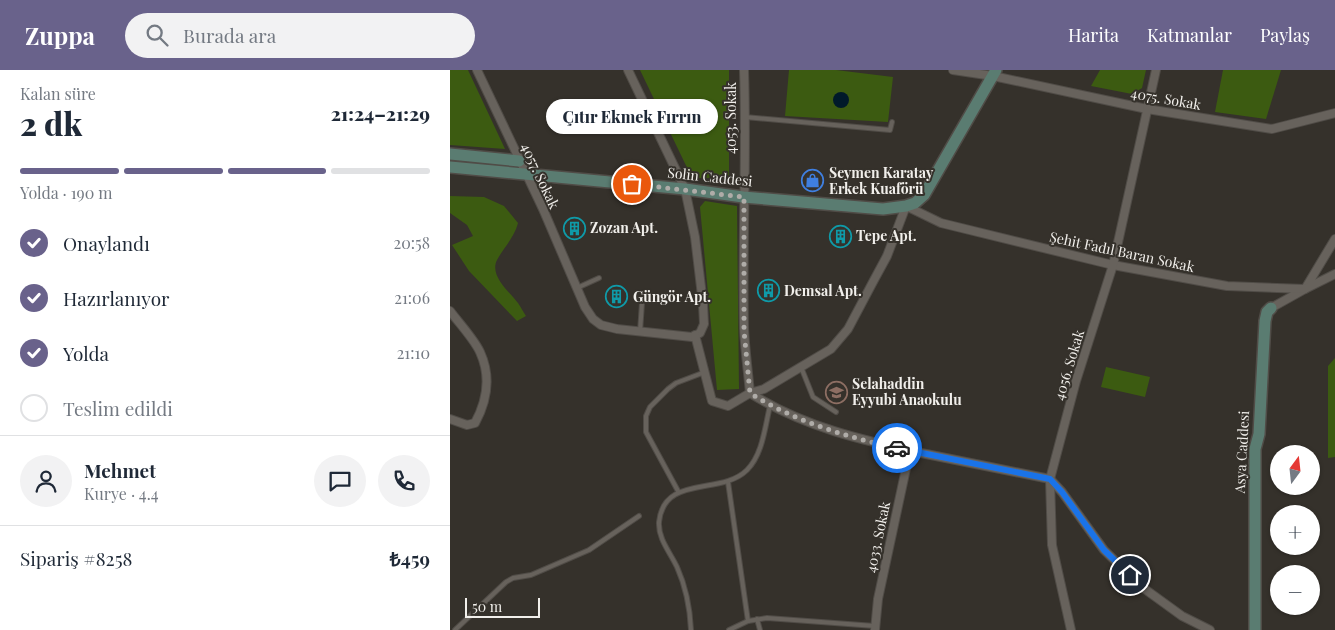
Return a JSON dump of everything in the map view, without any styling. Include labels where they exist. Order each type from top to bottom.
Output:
[{"type":"street","name":"4057. Sokak","points":[[477,70],[543,209],[585,307],[593,319],[602,325],[640,332],[681,336],[695,335]]},
{"type":"street","points":[[628,70],[685,189],[695,237],[703,304],[704,324],[700,333],[695,335],[712,400],[728,406],[750,393],[764,389],[831,350],[848,329],[887,256],[906,206],[915,203],[924,195],[994,73]]},
{"type":"street","name":"4053. Sokak","points":[[744,70],[744,331],[750,393]]},
{"type":"street","name":"4075. Sokak","points":[[953,70],[994,73],[1147,109],[1272,129],[1335,113]]},
{"type":"street","name":"4056. Sokak","points":[[1071,630],[1052,545],[1050,479],[1076,381],[1113,265],[1156,70]]},
{"type":"street","points":[[450,154],[520,161]]},
{"type":"street","name":"Solin Caddesi","points":[[450,167],[883,209],[906,206]]},
{"type":"street","name":"Şehit Fadıl Baran Sokak","points":[[906,206],[941,223],[1113,265],[1227,286],[1305,289],[1335,274]]},
{"type":"street","points":[[1271,308],[1305,289],[1335,239]]},
{"type":"street","name":"Asya Caddesi","points":[[1255,630],[1255,450],[1259,434],[1265,321],[1267,312],[1271,308]]},
{"type":"street","points":[[450,311],[480,351],[488,387],[475,423],[467,425],[450,419]]},
{"type":"street","points":[[750,393],[770,406],[818,426],[868,441],[1050,479],[1062,492],[1104,550],[1142,587],[1182,616],[1210,630]]},
{"type":"street","name":"4033. Sokak","points":[[875,628],[878,599],[910,450]]},
{"type":"lane","points":[[745,117],[890,130],[892,122]]},
{"type":"lane","points":[[577,288],[599,278]]},
{"type":"lane","points":[[640,332],[642,303]]},
{"type":"lane","points":[[801,367],[813,397],[836,412]]},
{"type":"lane","points":[[678,491],[646,432],[646,416],[650,406],[676,383],[705,372]]},
{"type":"lane","points":[[691,630],[689,608],[682,581],[673,559],[661,539],[659,531],[660,516],[663,508],[678,491],[728,482],[741,475],[755,460],[770,406]]},
{"type":"lane","points":[[728,482],[748,621]]},
{"type":"lane","points":[[455,630],[506,582],[513,578],[531,575],[589,550],[639,516]]},
{"type":"lane","points":[[757,619],[760,630]]},
{"type":"lane","points":[[729,630],[757,619],[875,628]]},
{"type":"green space","points":[[450,70],[468,70],[505,149],[450,145]]},
{"type":"green space","points":[[640,70],[729,70],[729,178],[692,178]]},
{"type":"green space","points":[[789,70],[836,70],[893,77],[888,122],[785,116]]},
{"type":"green space","points":[[1100,70],[1146,70],[1142,88],[1132,94],[1091,86]]},
{"type":"green space","points":[[1223,70],[1281,70],[1266,119],[1215,112]]},
{"type":"green space","points":[[450,196],[484,197],[504,206],[518,223],[495,266],[501,283],[526,316],[517,321],[469,271],[452,245],[473,236],[467,225],[450,213]]},
{"type":"green space","points":[[705,201],[737,206],[739,389],[717,390],[700,207]]},
{"type":"green space","points":[[1335,358],[1335,457],[1328,458],[1328,366]]},
{"type":"green space","points":[[1106,367],[1150,377],[1145,397],[1101,387]]},
{"type":"water","points":[[841,92],[849,100],[841,108],[833,100]]},
{"type":"way so far","points":[[632,184],[744,197],[744,331],[750,393],[770,406],[818,426],[897,448]]},
{"type":"place","name":"Seymen Karatay Erkek Kuaförü","points":[[813,181]]},
{"type":"place","name":"Çıtır Ekmek Fırrın","points":[[632,184]]},
{"type":"place","name":"Zozan Apt.","points":[[574,228]]},
{"type":"place","name":"Tepe Apt.","points":[[840,236]]},
{"type":"place","name":"Demsal Apt.","points":[[768,291]]},
{"type":"place","name":"Güngör Apt.","points":[[617,297]]},
{"type":"place","name":"Selahaddin Eyyubi Anaokulu","points":[[836,392]]},
{"type":"route","points":[[897,448],[1050,479],[1062,492],[1104,550],[1130,575]]}]
